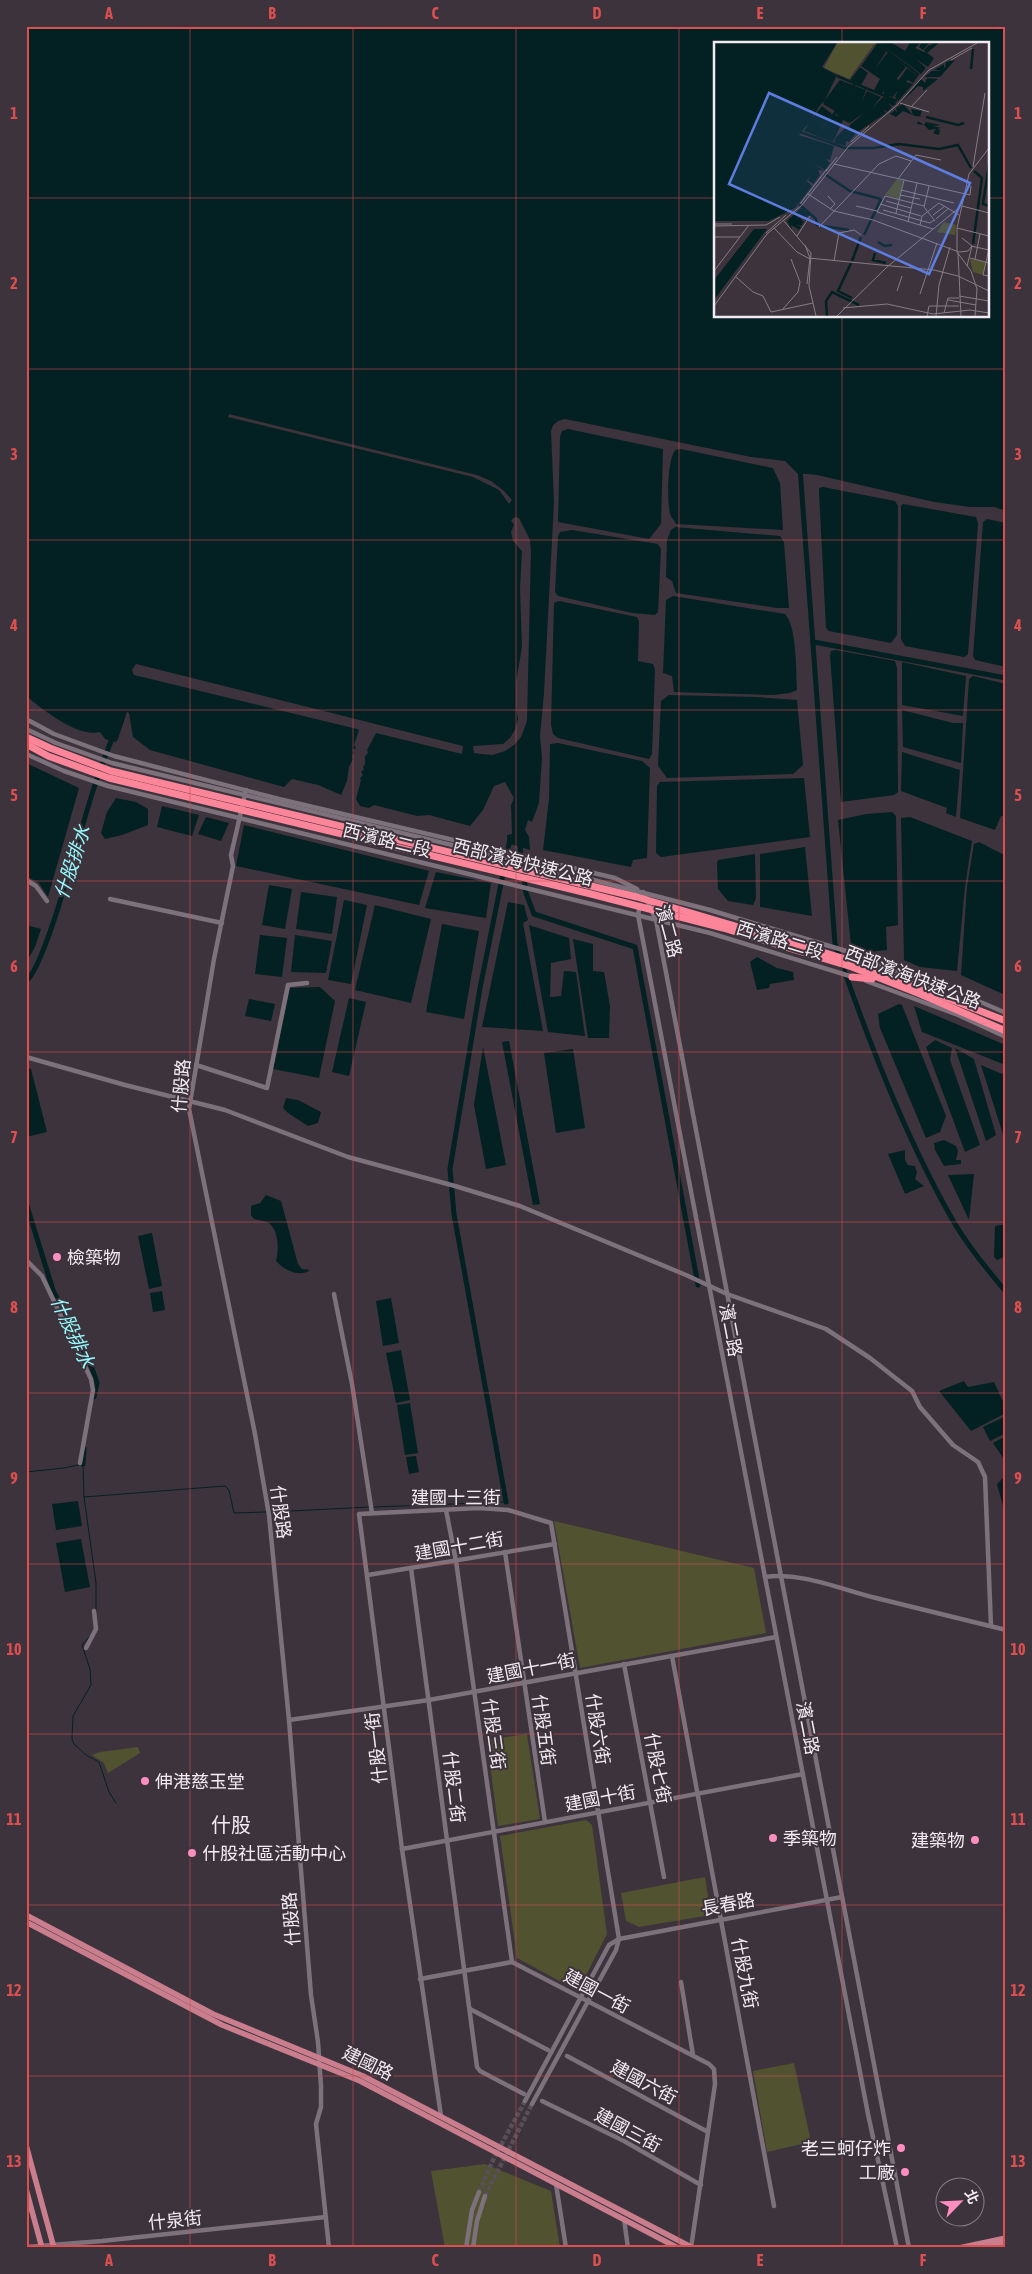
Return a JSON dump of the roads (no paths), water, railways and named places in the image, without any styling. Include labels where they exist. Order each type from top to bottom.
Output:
[{"type":"highway","name":"西部濱海快速公路","points":[[26,737],[92,764],[253,809],[637,897],[724,925],[827,953],[1006,1031]]},
{"type":"highway","name":"西部濱海快速公路","points":[[26,744],[48,756],[92,764]]},
{"type":"highway","name":"西部濱海快速公路","points":[[724,925],[829,965],[850,964],[1004,1018]]},
{"type":"highway","points":[[852,976],[867,977],[950,1009],[964,1012]]},
{"type":"highway","points":[[936,988],[990,1010],[1004,1018]]},
{"type":"main road","name":"建國路","points":[[26,1915],[222,2025],[360,2081],[678,2248]]},
{"type":"main road","name":"建國路","points":[[26,1922],[213,2014],[319,2056],[363,2076],[692,2248]]},
{"type":"main road","points":[[26,2145],[54,2246]]},
{"type":"main road","points":[[26,2189],[42,2247]]},
{"type":"main road","points":[[959,2248],[1006,2238]]},
{"type":"main road","points":[[983,2248],[1006,2243]]},
{"type":"street","points":[[26,719],[54,734],[96,750],[245,793],[503,852],[539,863]]},
{"type":"street","name":"西濱路二段","points":[[26,729],[92,764],[111,770],[245,793],[501,865],[539,863],[846,951],[936,988]]},
{"type":"street","name":"西濱路二段","points":[[26,754],[88,780],[108,786],[638,915],[829,965],[852,976],[958,1015],[1006,1037]]},
{"type":"street","name":"什股路","points":[[245,793],[241,819],[231,855],[234,866],[189,1109],[255,1434],[269,1515],[290,1720],[311,1995],[319,2056],[321,2107],[316,2124],[329,2248]]},
{"type":"street","points":[[26,880],[36,886],[47,900]]},
{"type":"street","name":"濱二路","points":[[643,892],[638,915],[868,2114],[897,2248]]},
{"type":"street","name":"濱二路","points":[[643,892],[656,920],[908,2248]]},
{"type":"street","points":[[110,899],[222,923]]},
{"type":"street","points":[[196,1065],[267,1088],[288,985],[307,983]]},
{"type":"street","points":[[26,1057],[225,1110],[348,1157],[455,1186],[528,1209],[727,1294],[826,1329],[848,1343],[912,1391],[920,1407],[953,1445],[978,1462],[985,1477],[991,1626]]},
{"type":"street","points":[[26,1260],[42,1276],[92,1379],[93,1390],[80,1463]]},
{"type":"street","points":[[334,1294],[352,1384],[372,1513]]},
{"type":"street","name":"建國十三街","points":[[359,1514],[446,1510],[508,1510],[551,1523]]},
{"type":"street","name":"什股三街","points":[[446,1510],[456,1561],[512,1962]]},
{"type":"street","name":"什股一街","points":[[359,1514],[420,1979]]},
{"type":"street","name":"什股六街","points":[[551,1523],[619,1939]]},
{"type":"street","name":"建國十二街","points":[[368,1575],[555,1544]]},
{"type":"street","name":"什股五街","points":[[505,1552],[545,1822]]},
{"type":"street","name":"什股二街","points":[[411,1568],[470,2009]]},
{"type":"street","points":[[765,1577],[780,1575],[808,1579],[874,1598],[1006,1630]]},
{"type":"street","points":[[86,1648],[96,1629],[94,1611]]},
{"type":"street","name":"建國十一街","points":[[290,1720],[429,1700],[776,1637]]},
{"type":"street","name":"什股九街","points":[[672,1656],[774,2206]]},
{"type":"street","name":"什股七街","points":[[624,1664],[664,1876]]},
{"type":"street","name":"建國十街","points":[[402,1849],[803,1774]]},
{"type":"street","name":"長春路","points":[[619,1939],[842,1897]]},
{"type":"street","points":[[525,2101],[609,1945],[619,1939]]},
{"type":"street","points":[[532,2104],[616,1950],[619,1939]]},
{"type":"street","points":[[441,2116],[420,1979],[512,1962]]},
{"type":"street","name":"建國一街","points":[[512,1962],[703,2060],[714,2069],[715,2084],[692,2248]]},
{"type":"street","points":[[681,1982],[693,2056]]},
{"type":"street","points":[[470,2009],[548,2050]]},
{"type":"street","points":[[470,2009],[477,2067],[480,2071],[524,2094]]},
{"type":"street","name":"建國六街","points":[[567,2056],[708,2132]]},
{"type":"street","name":"建國三街","points":[[542,2101],[624,2141],[701,2185]]},
{"type":"street","points":[[556,2184],[566,2248]]},
{"type":"street","points":[[466,2248],[472,2210],[479,2192]]},
{"type":"street","points":[[473,2248],[477,2222],[485,2196]]},
{"type":"street","name":"什泉街","points":[[26,2247],[54,2246],[326,2217]]},
{"type":"street","points":[[624,2219],[628,2248]]},
{"type":"waterway","points":[[800,468],[835,944],[887,1084],[934,1186],[958,1229],[1006,1292]]},
{"type":"waterway","points":[[814,642],[1006,678]]},
{"type":"waterway","name":"什股排水","points":[[26,981],[34,970],[44,949],[94,788],[111,741]]},
{"type":"waterway","points":[[506,1502],[454,1214],[450,1169],[480,988],[509,844]]},
{"type":"waterway","points":[[520,847],[526,893],[534,914],[635,947],[698,1285]]},
{"type":"waterway","name":"什股排水","points":[[26,1203],[53,1290],[92,1368],[97,1383],[94,1397]]},
{"type":"waterway","name":"什股排水","points":[[83,1464],[84,1449]]},
{"type":"waterway","points":[[26,1472],[83,1464],[84,1497],[96,1583],[96,1611]]},
{"type":"waterway","points":[[84,1497],[225,1486],[229,1490],[234,1513],[267,1512]]},
{"type":"waterway","points":[[374,1507],[506,1502]]},
{"type":"waterway","points":[[271,1512],[370,1507]]},
{"type":"waterway","points":[[90,1636],[82,1645],[90,1669],[91,1685],[73,1716],[72,1739],[74,1744],[86,1755],[99,1762],[109,1792],[116,1803]]},
{"type":"tunnel","points":[[479,2192],[494,2158],[525,2101]]},
{"type":"tunnel","points":[[485,2196],[532,2104]]},
{"type":"place","name":"檢築物","points":[[57,1257]]},
{"type":"place","name":"伸港慈玉堂","points":[[145,1781]]},
{"type":"place","name":"季築物","points":[[773,1838]]},
{"type":"place","name":"建築物","points":[[975,1840]]},
{"type":"place","name":"什股社區活動中心","points":[[192,1853]]},
{"type":"place","name":"老三蚵仔炸","points":[[901,2148]]},
{"type":"place","name":"工廠","points":[[905,2172]]},
{"type":"district","name":"什股","points":[[231,1824]]}]
